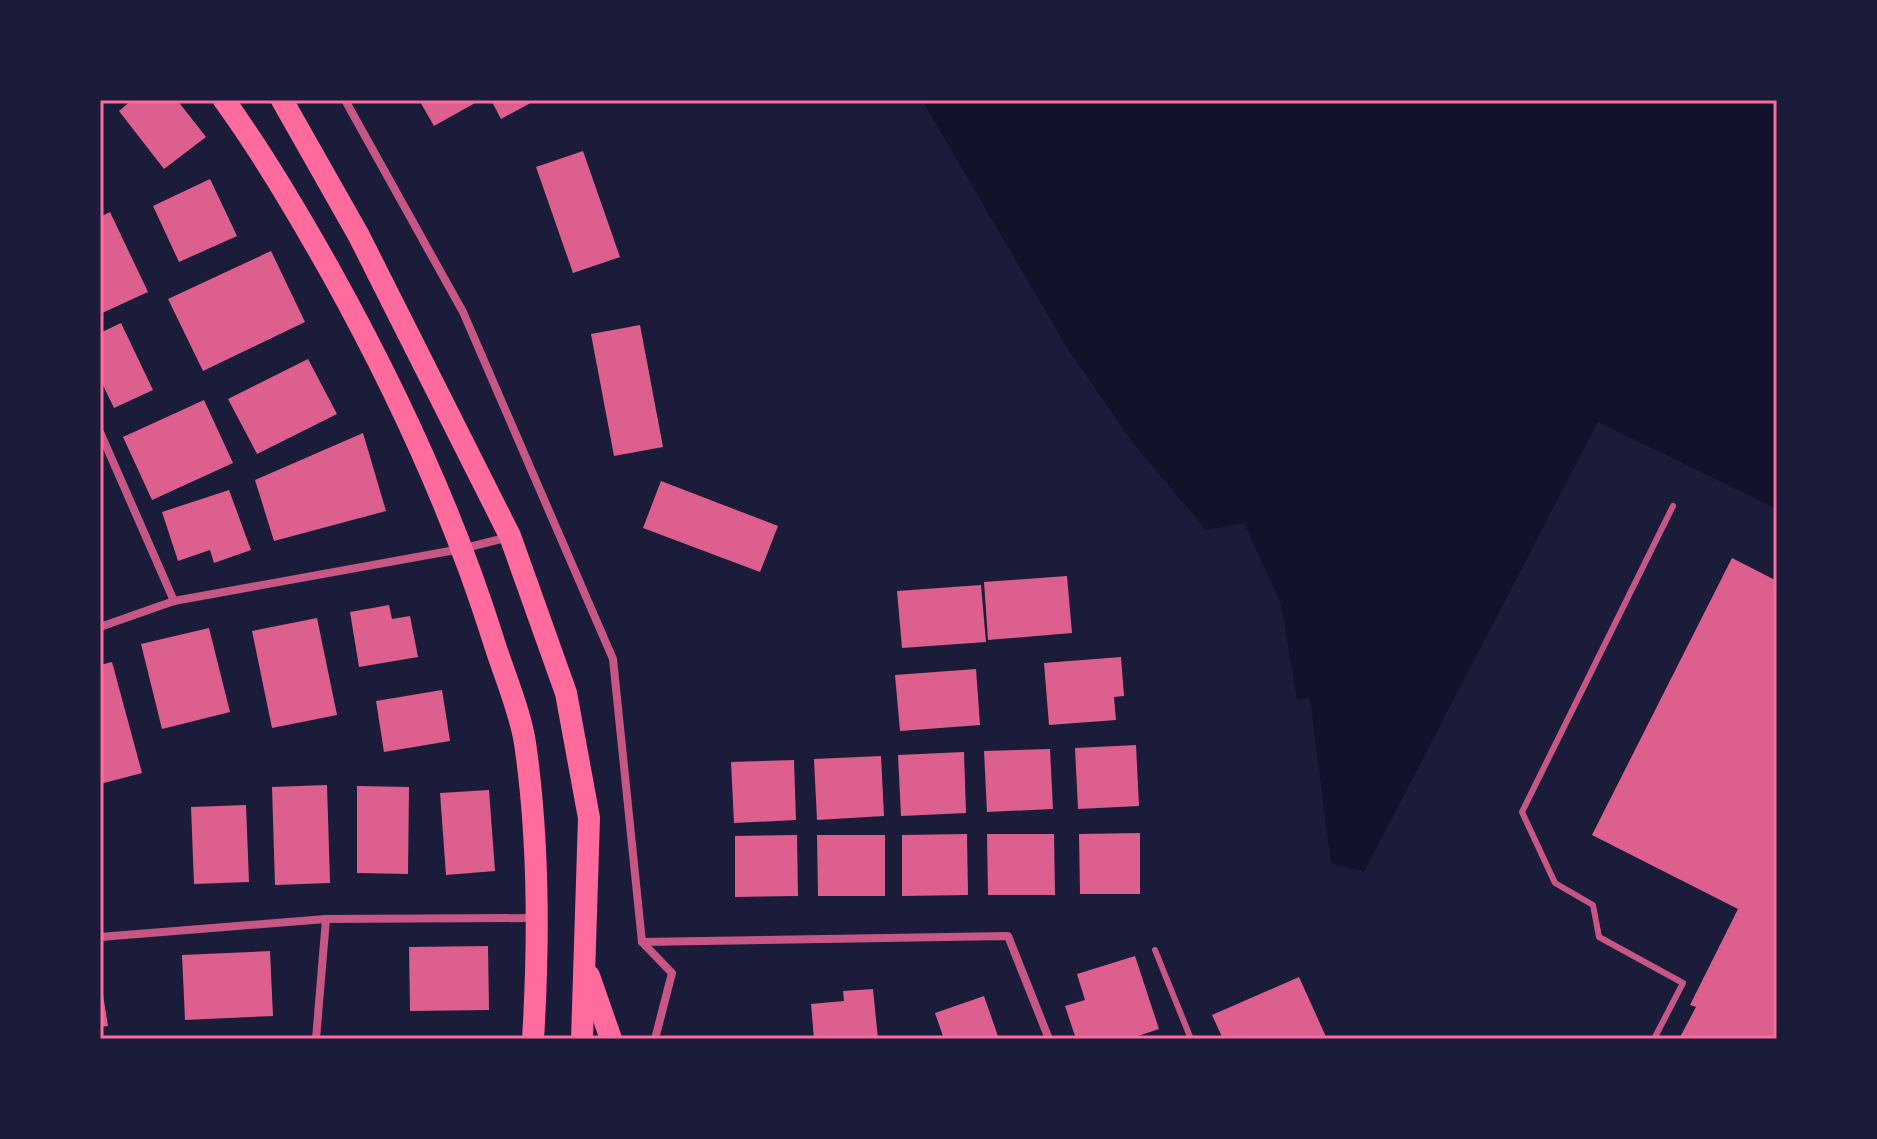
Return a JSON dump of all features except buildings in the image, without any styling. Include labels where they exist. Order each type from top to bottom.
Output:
[{"type":"highway","points":[[224,100],[300,217],[375,352],[430,469],[481,601],[524,740],[535,853],[537,971],[533,1039]]},
{"type":"highway","points":[[282,100],[359,236],[510,536],[566,693],[589,818],[582,1039]]},
{"type":"highway","points":[[583,957],[611,1039]]},
{"type":"street","points":[[345,100],[463,312],[613,659],[642,942],[672,973],[655,1039]]},
{"type":"street","points":[[100,432],[174,601]]},
{"type":"street","points":[[100,627],[174,601],[461,549],[510,536]]},
{"type":"street","points":[[100,937],[326,919],[536,918]]},
{"type":"street","points":[[316,1039],[326,919]]},
{"type":"street","points":[[642,942],[1008,936],[1049,1039]]},
{"type":"lane","points":[[1654,1039],[1683,983],[1599,937],[1593,905],[1555,883],[1522,812],[1673,506]]},
{"type":"lane","points":[[1155,950],[1191,1039]]},
{"type":"shaded area","points":[[922,100],[1777,100],[1777,509],[1598,422],[1364,872],[1331,863],[1310,698],[1297,700],[1281,604],[1244,523],[1206,530],[1133,443],[1067,348]]}]
